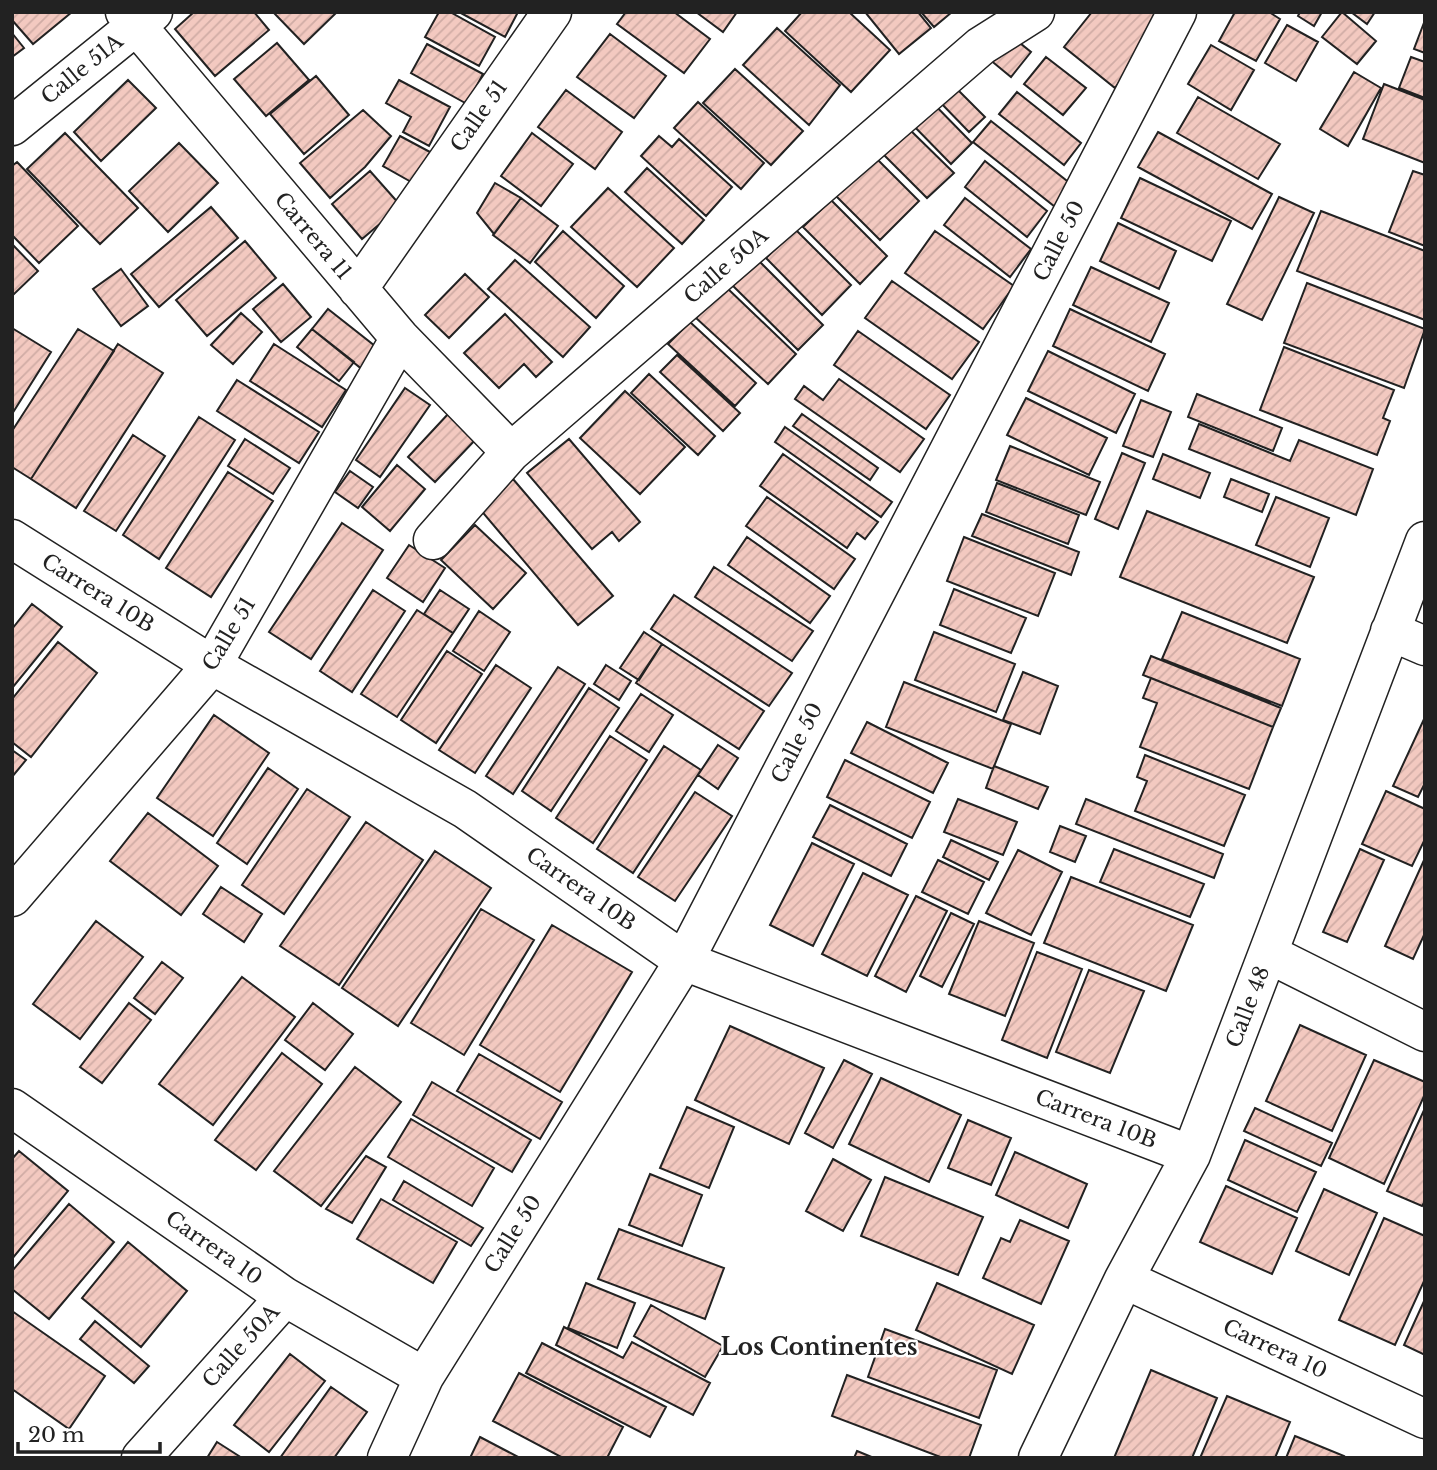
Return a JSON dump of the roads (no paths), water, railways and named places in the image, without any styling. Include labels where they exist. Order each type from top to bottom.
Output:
[{"type":"street","name":"Calle 51","points":[[358,289],[552,12]]},
{"type":"street","name":"Calle 50A","points":[[433,540],[511,452],[981,46],[1035,12]]},
{"type":"street","name":"Calle 50","points":[[387,1458],[424,1377],[684,961],[1177,12]]},
{"type":"street","name":"Carrera 11","points":[[138,17],[400,338],[511,452]]},
{"type":"street","name":"Calle 51A","points":[[12,126],[138,17]]},
{"type":"street","name":"Calle 51","points":[[12,897],[212,666],[400,338]]},
{"type":"street","name":"Carrera 10B","points":[[12,539],[212,666],[465,809],[684,961],[1191,1155]]},
{"type":"street","name":"Calle 48","points":[[1038,1458],[1124,1279],[1191,1155],[1425,541]]},
{"type":"street","points":[[1390,631],[1425,646]]},
{"type":"street","points":[[1269,954],[1425,1032]]},
{"type":"street","name":"Carrera 10","points":[[12,1108],[285,1297],[424,1377]]},
{"type":"street","name":"Carrera 10","points":[[1124,1279],[1425,1419]]},
{"type":"street","name":"Calle 50A","points":[[141,1458],[285,1297]]},
{"type":"district","name":"Los Continentes","points":[[819,1347]]}]
